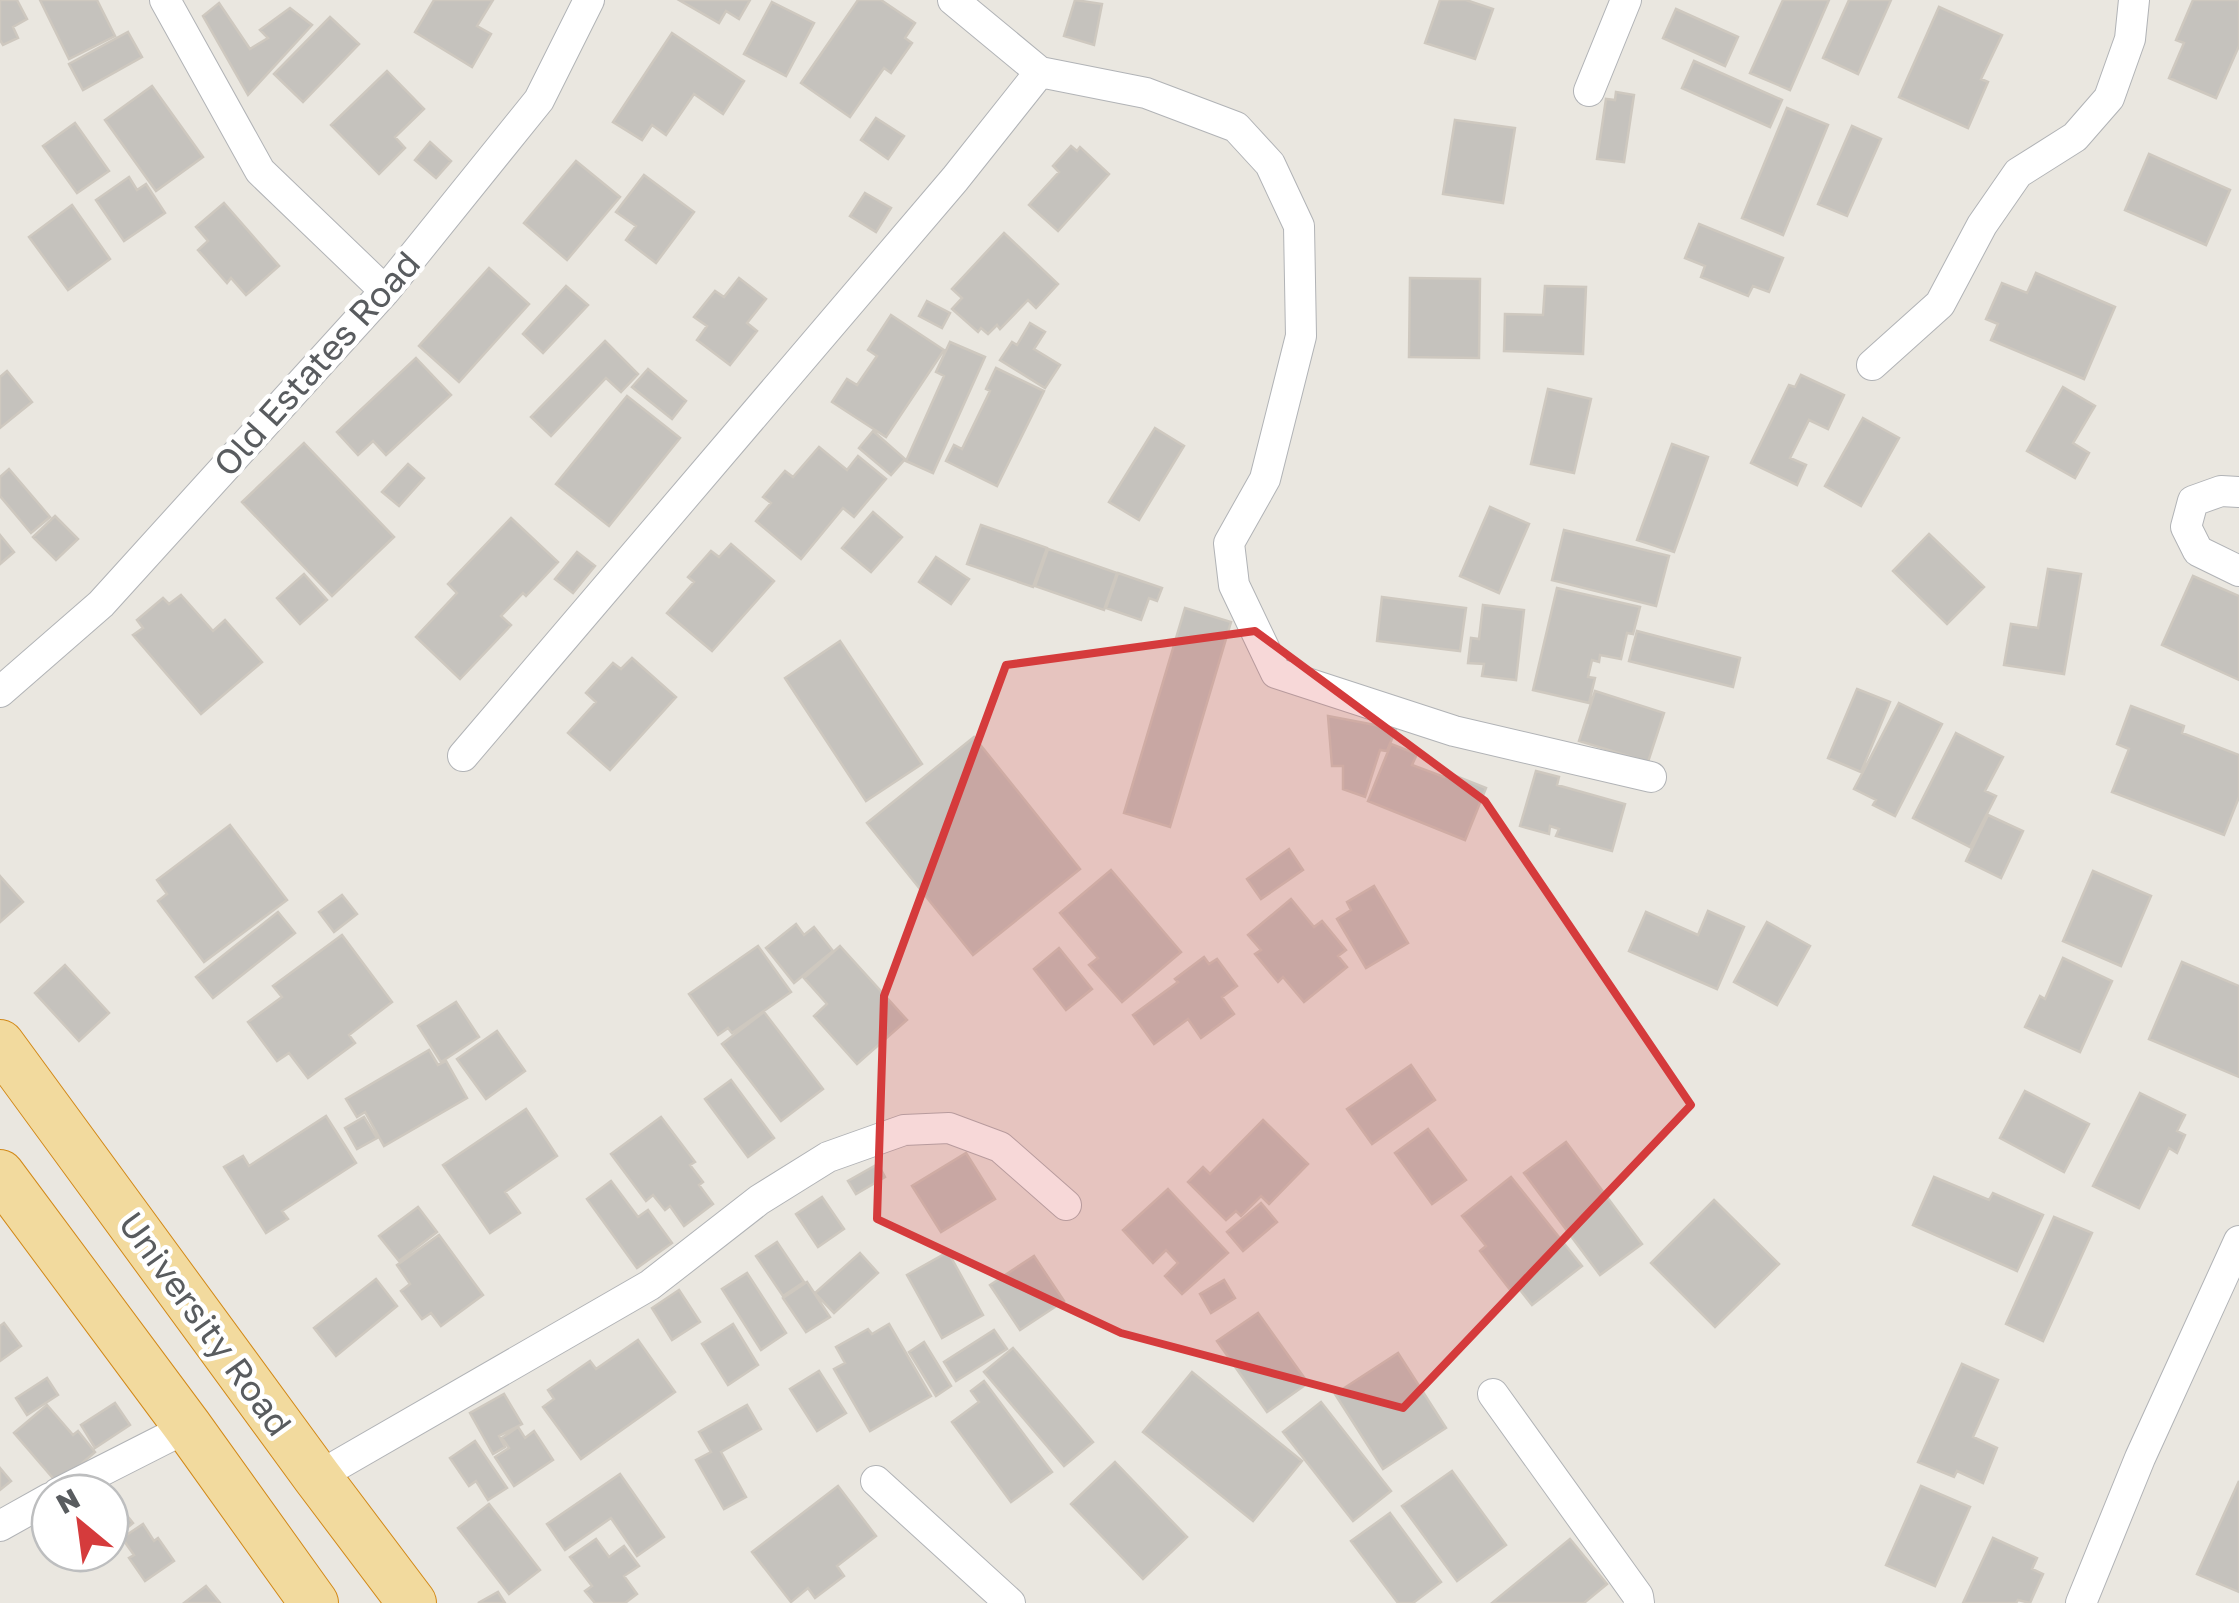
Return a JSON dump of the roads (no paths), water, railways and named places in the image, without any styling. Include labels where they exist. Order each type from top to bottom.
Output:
[{"type":"highway","name":"University Road","points":[[0,1044],[316,1478],[412,1603]]},
{"type":"highway","points":[[0,1174],[314,1603]]},
{"type":"street","points":[[165,0],[260,171],[385,290]]},
{"type":"street","name":"Old Estates Road","points":[[0,692],[101,604],[385,290],[539,100],[588,0]]},
{"type":"street","points":[[953,0],[1040,72],[1146,93],[1236,127],[1270,164],[1299,226],[1302,336],[1265,479],[1230,543],[1234,584],[1276,672],[1454,731],[1651,778]]},
{"type":"street","points":[[1589,91],[1626,0]]},
{"type":"street","points":[[1872,365],[1940,304],[1982,225],[2018,174],[2075,138],[2109,98],[2130,38],[2134,0]]},
{"type":"street","points":[[464,756],[942,194],[1040,72]]},
{"type":"street","points":[[2239,492],[2221,491],[2193,500],[2186,527],[2198,550],[2239,571]]},
{"type":"street","points":[[316,1478],[650,1286],[759,1200],[828,1156],[904,1130],[948,1128],[1000,1148],[1066,1205]]},
{"type":"street","points":[[2081,1603],[2140,1458],[2239,1241]]},
{"type":"street","points":[[1493,1394],[1638,1596],[1639,1603]]},
{"type":"street","points":[[97,1473],[188,1427]]},
{"type":"street","points":[[876,1481],[1010,1603]]},
{"type":"street","points":[[0,1526],[30,1509]]}]
